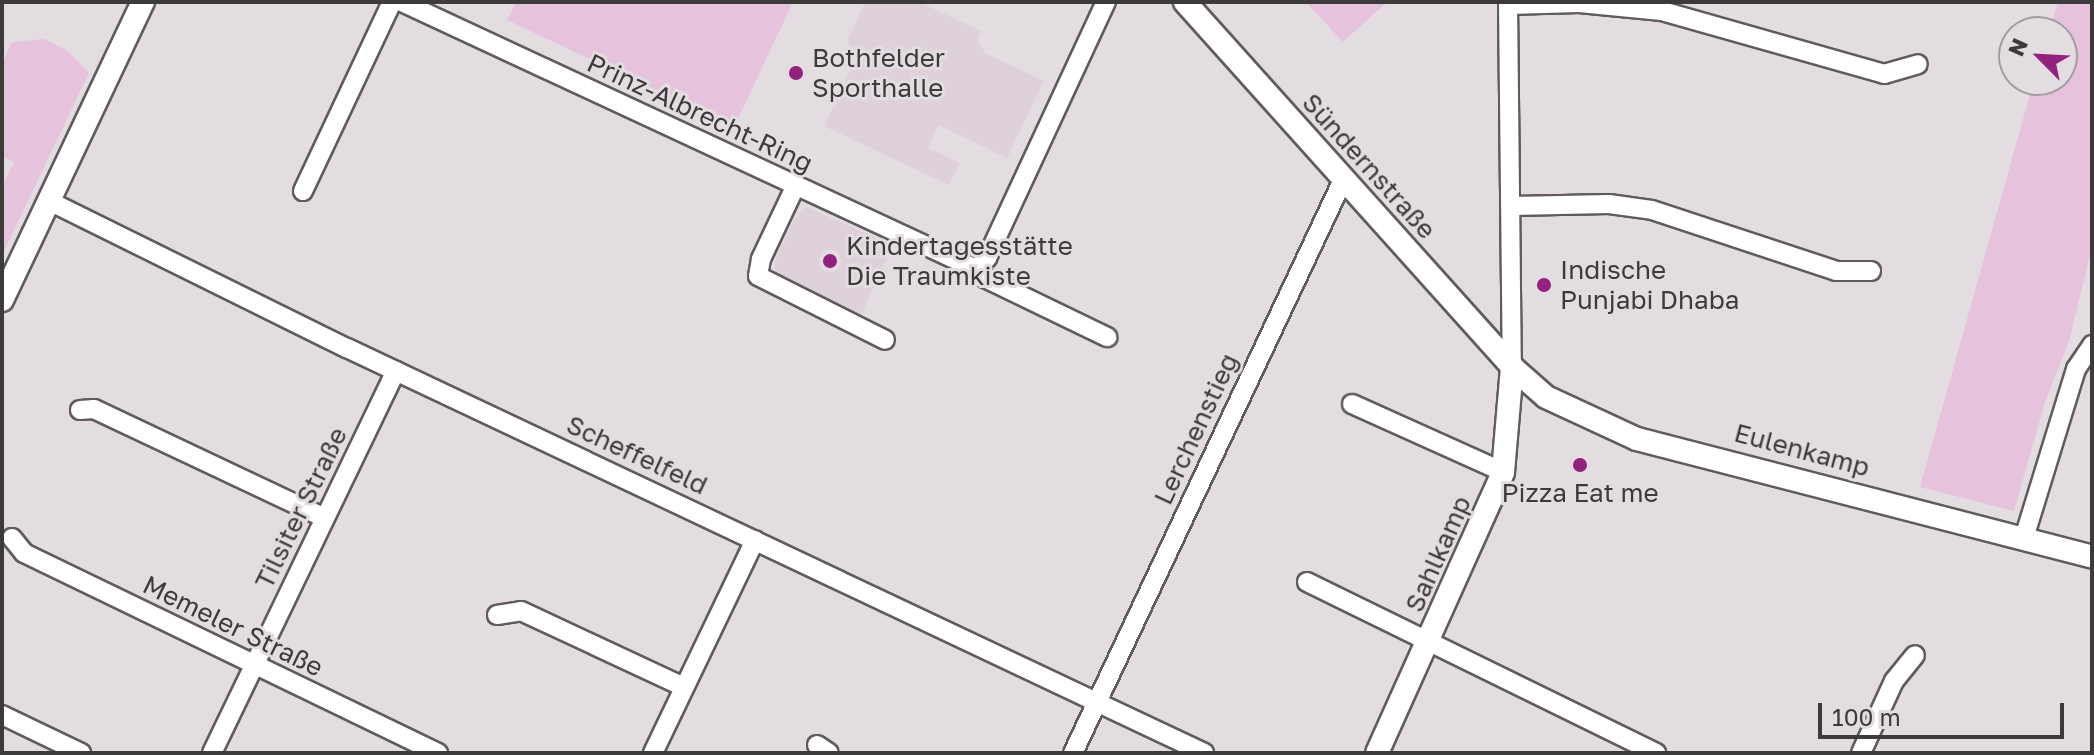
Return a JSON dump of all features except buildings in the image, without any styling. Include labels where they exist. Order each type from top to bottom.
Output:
[{"type":"street","points":[[2,300],[143,2]]},
{"type":"street","points":[[303,191],[392,2]]},
{"type":"street","name":"Prinz-Albrecht-Ring","points":[[402,2],[976,269],[985,278],[1107,337]]},
{"type":"street","points":[[976,269],[987,258],[1106,2]]},
{"type":"street","name":"Sündernstraße","points":[[1185,2],[1512,367]]},
{"type":"street","points":[[1512,367],[1508,4],[1579,3],[1662,11],[1884,74],[1918,64]]},
{"type":"street","name":"Lerchenstieg","points":[[1073,753],[1344,178]]},
{"type":"street","points":[[795,187],[761,259],[758,276],[772,288],[885,340]]},
{"type":"street","name":"Scheffelfeld","points":[[49,201],[396,371],[1204,753]]},
{"type":"street","points":[[1512,206],[1609,204],[1652,210],[1836,271],[1871,271]]},
{"type":"street","points":[[2024,538],[2076,369],[2092,345]]},
{"type":"street","name":"Sahlkamp","points":[[1377,753],[1503,472],[1512,367]]},
{"type":"street","name":"Eulenkamp","points":[[1512,367],[1563,407],[1637,439],[2092,557]]},
{"type":"street","name":"Tilsiter Straße","points":[[212,753],[396,371]]},
{"type":"street","points":[[1352,404],[1503,472]]},
{"type":"street","points":[[80,410],[94,409],[325,518]]},
{"type":"street","name":"Memeler Straße","points":[[12,538],[24,553],[438,753]]},
{"type":"street","points":[[653,753],[755,540]]},
{"type":"street","points":[[1307,582],[1656,753]]},
{"type":"street","points":[[497,615],[521,611],[684,687]]},
{"type":"street","points":[[1861,753],[1894,681],[1915,655]]},
{"type":"street","points":[[2,715],[81,753]]},
{"type":"shaded area","points":[[516,2],[793,2],[734,127],[507,20]]},
{"type":"shaded area","points":[[865,2],[919,2],[981,31],[978,40],[985,53],[1044,81],[1007,158],[939,125],[928,148],[960,163],[949,185],[824,126],[857,56],[847,41]]},
{"type":"shaded area","points":[[1306,2],[1387,2],[1343,42]]},
{"type":"shaded area","points":[[2058,2],[2092,2],[2092,247],[2069,341],[2045,402],[2014,511],[1920,487],[2030,96],[2078,96],[2078,16],[2054,16]]},
{"type":"shaded area","points":[[44,39],[68,51],[89,73],[2,255],[2,188],[14,162],[2,156],[2,64],[12,42]]},
{"type":"shaded area","name":"Kindertagesstätte Die Traumkiste","points":[[806,207],[893,245],[861,315],[775,272],[775,260],[795,218]]},
{"type":"place","name":"Bothfelder Sporthalle","points":[[796,73]]},
{"type":"place","name":"Kindertagesstätte Die Traumkiste","points":[[830,261]]},
{"type":"place","name":"Indische Punjabi Dhaba","points":[[1544,285]]},
{"type":"place","name":"Pizza Eat me","points":[[1580,465]]}]
